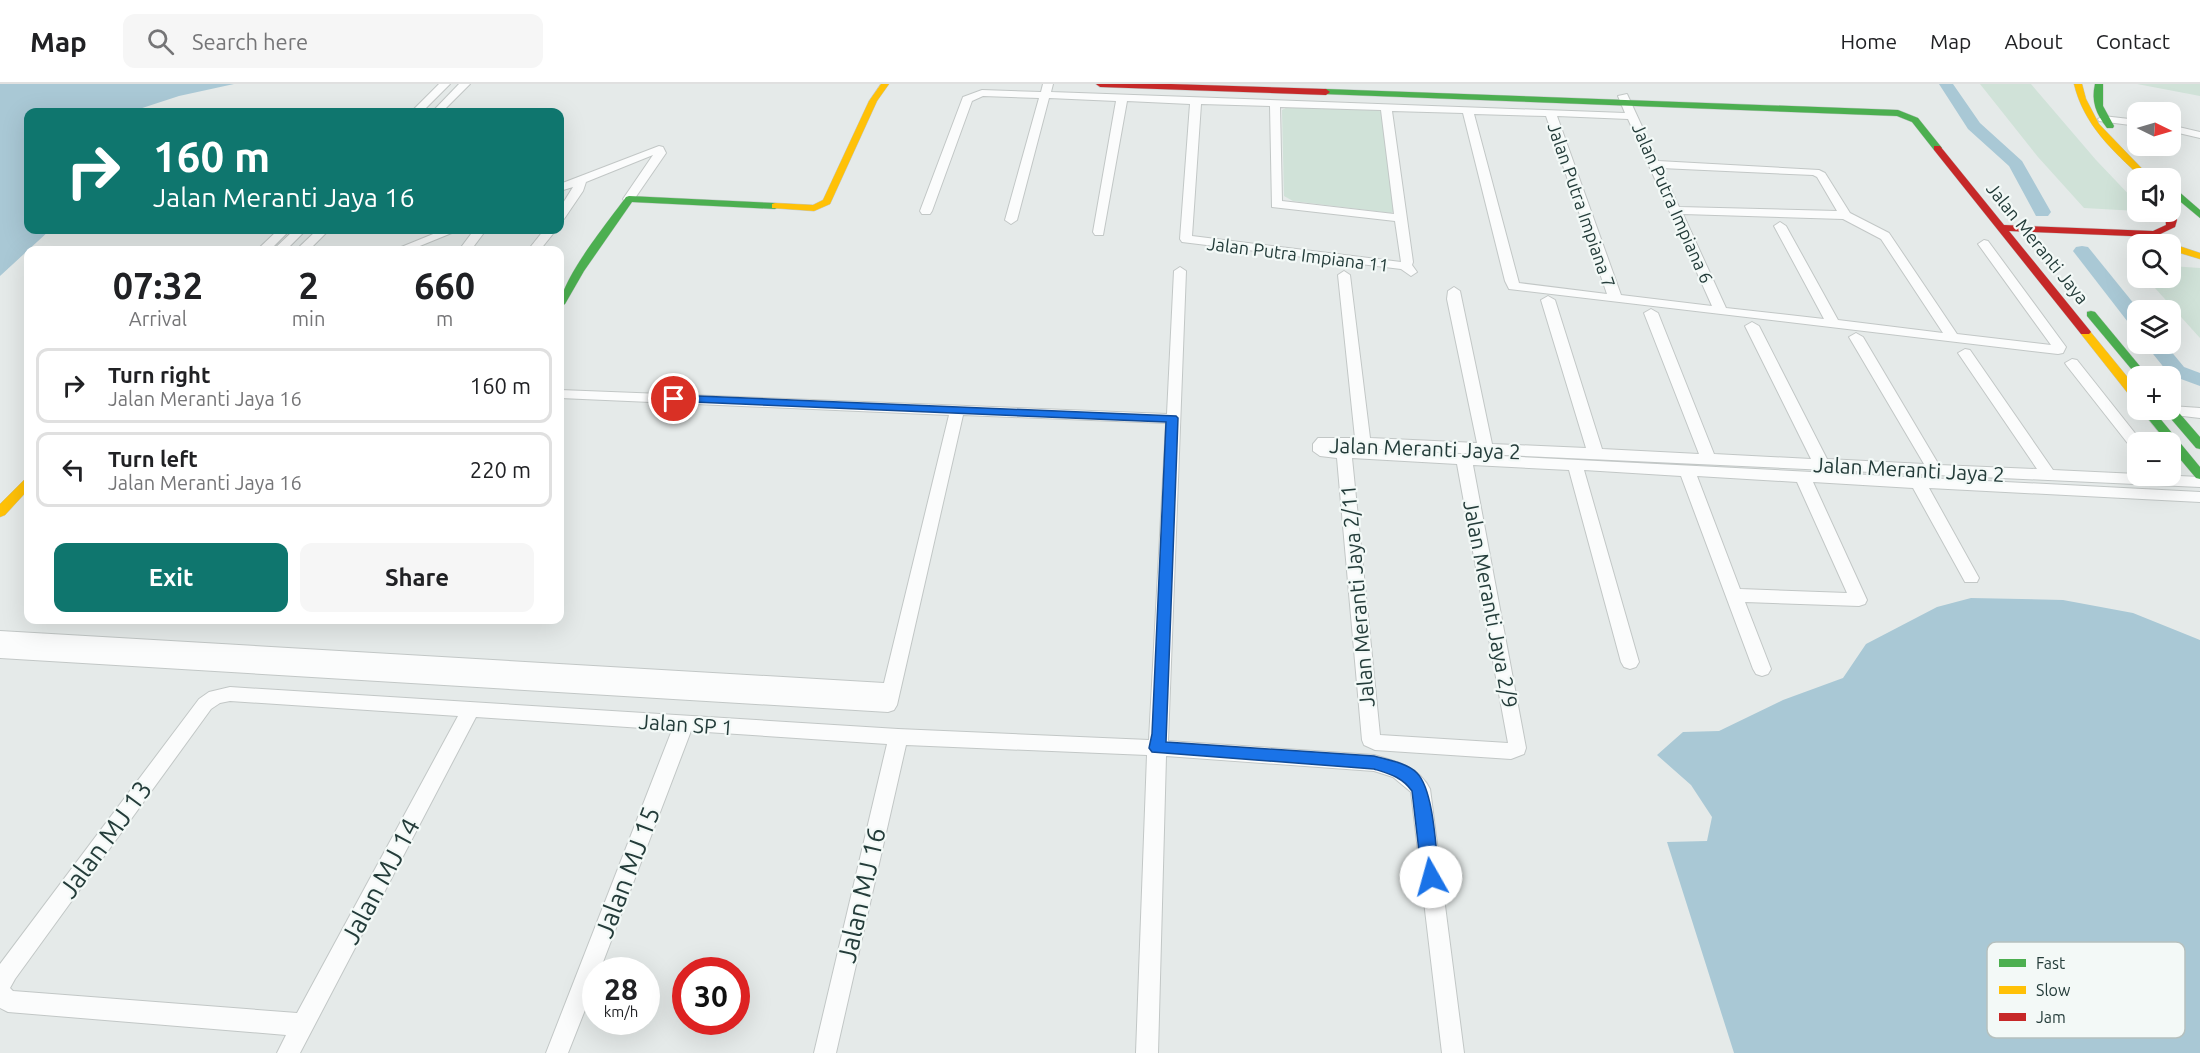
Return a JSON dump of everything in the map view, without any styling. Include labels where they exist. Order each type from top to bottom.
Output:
[{"type":"street","points":[[412,108],[430,84]]},
{"type":"street","points":[[414,108],[445,84]]},
{"type":"street","points":[[441,108],[465,84]]},
{"type":"street","points":[[629,200],[814,208],[822,205],[827,202],[873,101],[885,84]]},
{"type":"street","points":[[1100,84],[1339,95],[1625,99]]},
{"type":"street","points":[[1281,84],[1386,107],[1633,116]]},
{"type":"street","points":[[2078,84],[2079,98],[2086,114],[2137,168]]},
{"type":"street","points":[[2099,84],[2097,100],[2103,119],[2152,168]]},
{"type":"street","points":[[926,211],[967,99],[982,93],[1046,90],[1122,98],[1275,104],[1339,95]]},
{"type":"street","points":[[1011,220],[1046,90]]},
{"type":"street","points":[[1099,232],[1122,98]]},
{"type":"street","name":"Jalan Meranti Jaya","points":[[1625,99],[1887,104],[1929,119],[2127,383]]},
{"type":"street","name":"Jalan Putra Impiana 6","points":[[1625,99],[1721,311]]},
{"type":"street","name":"Jalan Putra Impiana 11","points":[[1196,100],[1186,239],[1408,269],[1402,218]]},
{"type":"street","points":[[1275,104],[1274,201],[1276,204],[1402,218],[1386,107]]},
{"type":"street","points":[[1468,110],[1514,286],[2058,350],[2059,347],[1984,244]]},
{"type":"street","name":"Jalan Putra Impiana 7","points":[[1550,112],[1615,298]]},
{"type":"street","points":[[2103,119],[2127,122]]},
{"type":"street","points":[[2181,131],[2200,135]]},
{"type":"street","points":[[564,186],[659,149],[660,153],[655,165],[579,271],[564,297]]},
{"type":"street","points":[[1655,164],[1815,172],[1821,175],[1845,215]]},
{"type":"street","points":[[564,210],[581,180]]},
{"type":"street","points":[[2181,197],[2200,215]]},
{"type":"street","points":[[1676,210],[1845,215],[1885,236],[1953,338]]},
{"type":"street","points":[[2181,212],[2200,230]]},
{"type":"street","points":[[2018,235],[2154,234],[2170,227],[2171,222]]},
{"type":"street","points":[[1780,226],[1833,324]]},
{"type":"street","points":[[267,246],[280,234]]},
{"type":"street","points":[[283,246],[296,234]]},
{"type":"street","points":[[306,246],[319,234]]},
{"type":"street","points":[[411,246],[442,234]]},
{"type":"street","points":[[537,246],[547,234]]},
{"type":"street","points":[[2018,235],[2127,242]]},
{"type":"street","points":[[2181,250],[2200,256]]},
{"type":"street","points":[[1147,1053],[1157,748],[1160,734],[1180,270]]},
{"type":"street","points":[[1344,275],[1363,443]]},
{"type":"street","points":[[1454,295],[1486,450]]},
{"type":"street","points":[[1548,300],[1596,455]]},
{"type":"street","name":"Jalan Meranti Jaya","points":[[2085,306],[2135,366]]},
{"type":"street","points":[[1651,313],[1709,460]]},
{"type":"street","points":[[1752,326],[1822,465]]},
{"type":"street","points":[[1856,337],[1935,470]]},
{"type":"street","points":[[1965,354],[2049,475]]},
{"type":"street","points":[[2072,363],[2127,433]]},
{"type":"street","points":[[564,394],[1172,418]]},
{"type":"street","points":[[889,698],[957,411]]},
{"type":"street","points":[[2181,411],[2200,413]]},
{"type":"street","points":[[2155,420],[2200,475]]},
{"type":"street","points":[[2179,420],[2200,445]]},
{"type":"street","name":"Jalan Meranti Jaya 2","points":[[2127,478],[1935,470],[1878,473],[1802,475],[1687,470],[1655,463],[1596,455],[1323,441],[1320,444],[1320,450],[1323,452],[1575,464],[1655,463],[1709,460],[1822,465],[1878,473],[1918,482],[2200,497]]},
{"type":"street","name":"Jalan Meranti Jaya 2/11","points":[[1344,453],[1371,740],[1499,750],[1517,748]]},
{"type":"street","name":"Jalan Meranti Jaya 2/9","points":[[1464,459],[1517,748]]},
{"type":"street","points":[[1575,464],[1630,662]]},
{"type":"street","points":[[1687,470],[1762,669]]},
{"type":"street","points":[[1735,595],[1859,600],[1802,475]]},
{"type":"street","points":[[2096,478],[2105,492]]},
{"type":"street","points":[[0,495],[24,480]]},
{"type":"street","name":"Jalan Meranti Jaya 2","points":[[2181,480],[2200,482]]},
{"type":"street","points":[[1918,482],[1971,578]]},
{"type":"street","points":[[0,512],[23,493]]},
{"type":"street","points":[[0,638],[889,698]]},
{"type":"street","points":[[0,651],[889,698]]},
{"type":"street","name":"Jalan SP 1","points":[[215,697],[230,694],[898,737],[1157,748],[1374,763],[1396,768],[1411,776],[1420,789],[1453,1053]]},
{"type":"street","name":"Jalan MJ 13","points":[[0,986],[205,704],[215,697]]},
{"type":"street","name":"Jalan MJ 14","points":[[288,1053],[471,709]]},
{"type":"street","name":"Jalan MJ 15","points":[[557,1053],[684,724]]},
{"type":"street","name":"Jalan MJ 16","points":[[825,1053],[898,737]]},
{"type":"street","points":[[0,993],[8,1001],[303,1025]]},
{"type":"green space","points":[[1980,84],[2031,84],[2127,193],[2127,210],[2084,208],[2038,157]]},
{"type":"green space","points":[[2137,84],[2200,84],[2200,96]]},
{"type":"green space","points":[[1288,107],[1375,108],[1381,112],[1396,211],[1391,213],[1293,201],[1284,196],[1282,110]]},
{"type":"green space","points":[[2181,267],[2200,268],[2200,338],[2181,317],[2181,300],[2166,300],[2155,288],[2181,288]]},
{"type":"water","points":[[0,84],[234,84],[179,96],[142,108],[24,108],[24,234],[46,234],[33,246],[24,246],[24,254],[0,276]]},
{"type":"water","points":[[1971,598],[2063,600],[2133,613],[2200,640],[2200,1053],[1734,1053],[1667,842],[1707,841],[1712,817],[1691,785],[1657,755],[1683,732],[1719,731],[1783,700],[1843,678],[1866,644],[1937,607]]},
{"type":"waterway","points":[[1946,84],[1974,126],[2016,164],[2042,212]]},
{"type":"waterway","points":[[2082,251],[2127,308]]},
{"type":"waterway","points":[[2163,354],[2177,371],[2200,380]]},
{"type":"traffic: fast","points":[[2099,84],[2098,106],[2110,126]]},
{"type":"traffic: fast","points":[[1326,92],[1898,113],[1915,120],[1937,148]]},
{"type":"traffic: fast","points":[[2181,197],[2200,215]]},
{"type":"traffic: fast","points":[[564,297],[579,271],[629,199],[775,206]]},
{"type":"traffic: fast","points":[[2091,314],[2135,366]]},
{"type":"traffic: fast","points":[[2155,420],[2200,475]]},
{"type":"traffic: fast","points":[[2179,420],[2200,445]]},
{"type":"traffic: slow","points":[[775,206],[814,208],[827,202],[873,101],[885,84]]},
{"type":"traffic: slow","points":[[2078,84],[2082,99],[2095,125],[2136,168]]},
{"type":"traffic: slow","points":[[2181,250],[2200,256]]},
{"type":"traffic: slow","points":[[2085,332],[2127,384]]},
{"type":"traffic: slow","points":[[0,512],[24,487]]},
{"type":"traffic: jam","points":[[1100,84],[1326,92]]},
{"type":"traffic: jam","points":[[1937,148],[2085,332]]},
{"type":"traffic: jam","points":[[2003,228],[2154,234],[2170,227],[2171,222]]},
{"type":"route","points":[[674,399],[1172,418],[1160,734],[1157,748],[1316,758],[1374,763],[1396,768],[1411,776],[1420,789],[1431,877]]}]
